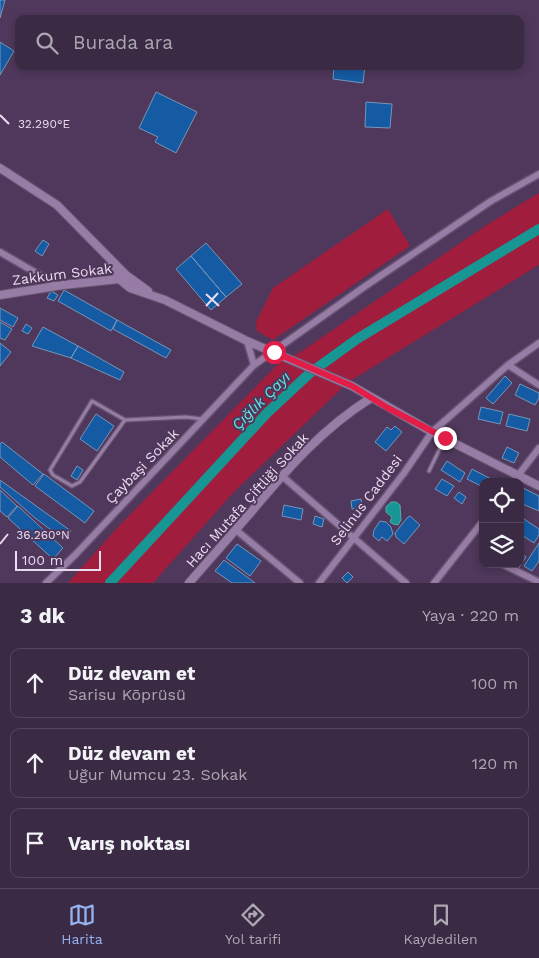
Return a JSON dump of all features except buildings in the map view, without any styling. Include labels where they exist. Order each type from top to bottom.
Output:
[{"type":"street","points":[[0,168],[57,205],[110,260],[130,288],[153,295],[247,341],[352,386],[514,478]]},
{"type":"street","name":"Çaybaşi Sokak","points":[[46,583],[254,365],[364,287],[491,201],[539,174]]},
{"type":"street","points":[[0,252],[57,286]]},
{"type":"street","name":"Zakkum Sokak","points":[[0,295],[122,277]]},
{"type":"street","points":[[247,341],[254,365]]},
{"type":"street","name":"Selinus Caddesi","points":[[319,583],[404,472],[432,432],[508,365],[539,343]]},
{"type":"street","points":[[508,365],[539,385]]},
{"type":"street","name":"Hacı Mutafa Çiftliği Sokak","points":[[189,583],[312,444],[346,413],[371,398]]},
{"type":"street","points":[[517,478],[539,448]]},
{"type":"street","points":[[282,476],[406,583]]},
{"type":"street","points":[[524,481],[539,486]]},
{"type":"street","points":[[434,583],[481,523]]},
{"type":"street","points":[[236,530],[300,583]]},
{"type":"street","points":[[512,568],[538,579]]},
{"type":"lane","points":[[125,420],[80,482],[72,486],[53,475],[50,470],[92,401],[125,420],[204,419]]},
{"type":"lane","points":[[429,471],[445,438]]},
{"type":"shaded area","points":[[539,193],[539,265],[355,378],[342,388],[233,493],[153,583],[68,583],[117,528],[282,360],[299,353],[488,224]]},
{"type":"shaded area","points":[[388,209],[410,246],[273,340],[257,331],[256,322],[273,288]]},
{"type":"shaded area","points":[[391,502],[396,502],[400,505],[401,520],[398,525],[390,522],[392,517],[386,512],[386,507]]},
{"type":"waterway","name":"Çığlık Çayı","points":[[110,583],[267,413],[310,373],[357,339],[539,229]]},
{"type":"route","points":[[274,352],[352,386],[388,408],[445,438]]}]
